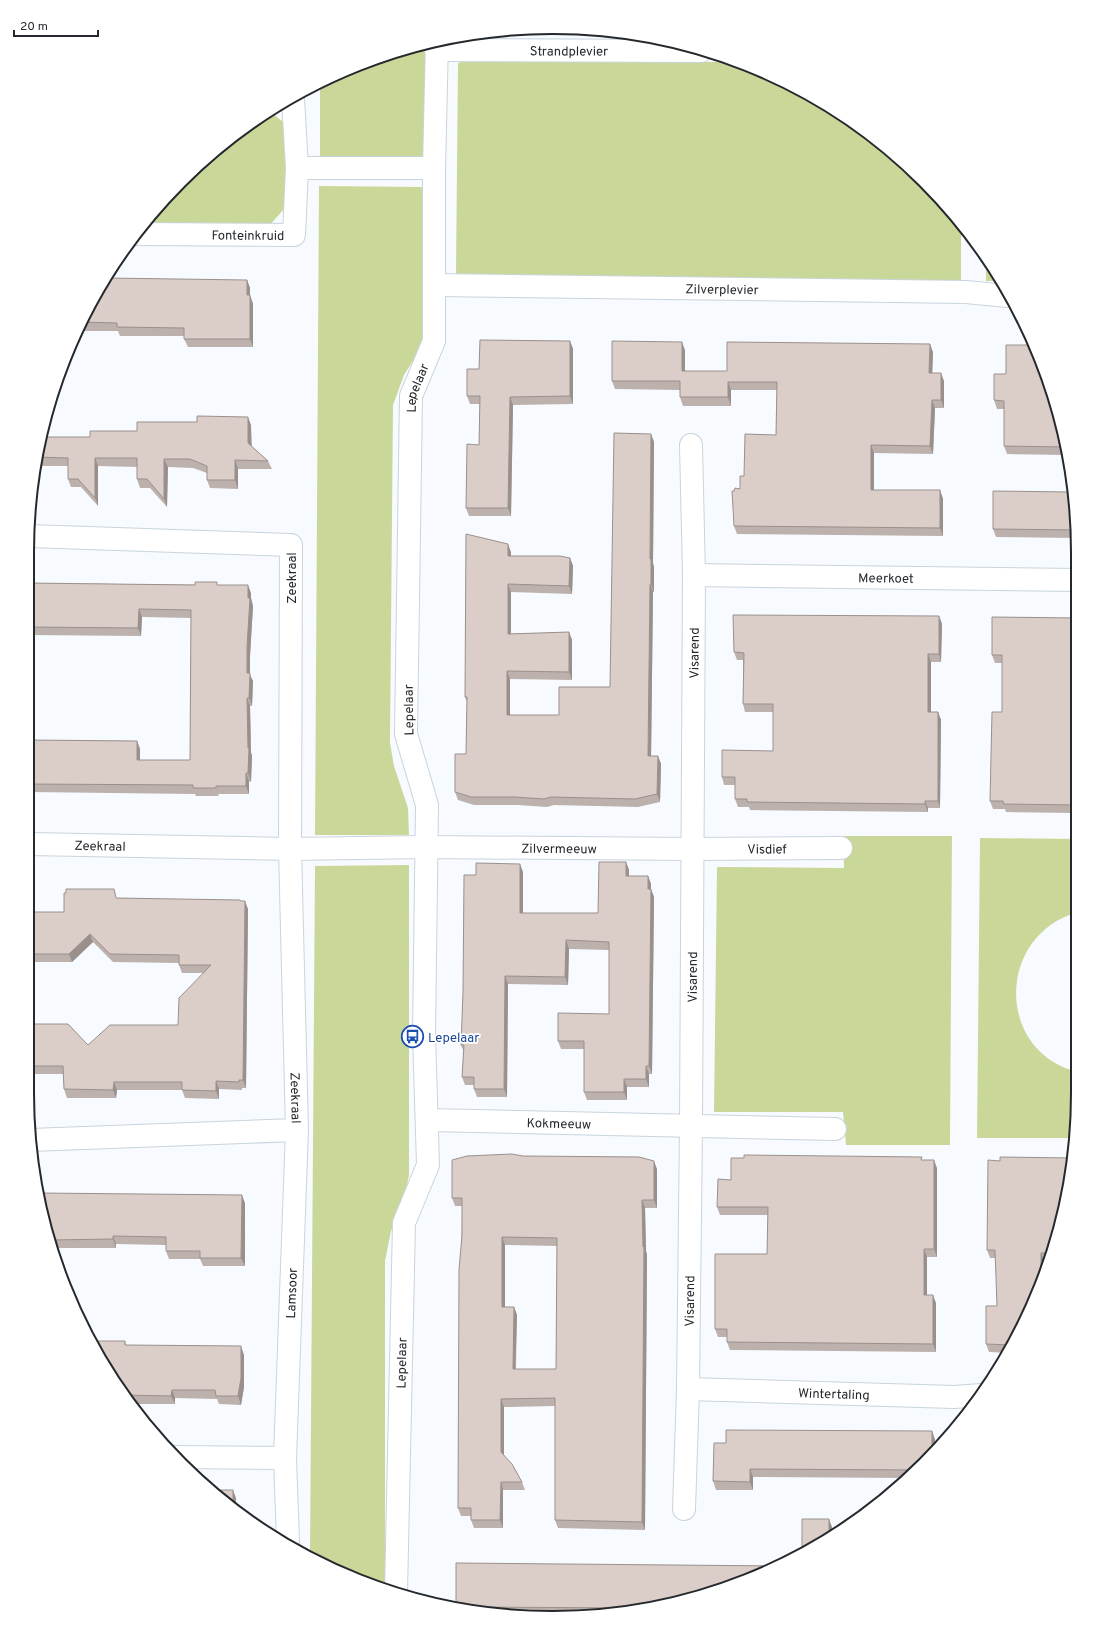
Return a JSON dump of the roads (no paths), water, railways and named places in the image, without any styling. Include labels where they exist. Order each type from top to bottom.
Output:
[{"type":"street","name":"Strandplevier","points":[[446,45],[681,51]]},
{"type":"street","name":"Lepelaar","points":[[396,1586],[404,1223],[428,1165],[424,1034],[427,804],[406,734],[411,396],[434,341],[436,48]]},
{"type":"street","name":"Fonteinkruid","points":[[143,234],[294,235],[297,168],[293,103]]},
{"type":"street","points":[[297,168],[434,168]]},
{"type":"street","name":"Zilverplevier","points":[[435,285],[958,292],[1003,296]]},
{"type":"street","name":"Visarend","points":[[684,1509],[688,1389],[691,1125],[694,575],[691,445]]},
{"type":"street","name":"Zeekraal","points":[[34,536],[291,545],[290,849],[297,1130],[36,1140]]},
{"type":"street","name":"Meerkoet","points":[[694,575],[1071,580]]},
{"type":"street","name":"Zeekraal","points":[[34,844],[290,849],[426,847]]},
{"type":"street","name":"Zilvermeeuw","points":[[426,847],[692,849]]},
{"type":"street","name":"Visdief","points":[[692,849],[842,848]]},
{"type":"street","name":"Kokmeeuw","points":[[427,1120],[691,1125]]},
{"type":"street","points":[[691,1125],[835,1129]]},
{"type":"street","name":"Lamsoor","points":[[288,1539],[285,1458],[297,1130]]},
{"type":"street","name":"Wintertaling","points":[[688,1389],[954,1397],[973,1396]]},
{"type":"street","points":[[184,1457],[285,1458]]},
{"type":"place","name":"Lepelaar","points":[[412,1037]]}]
